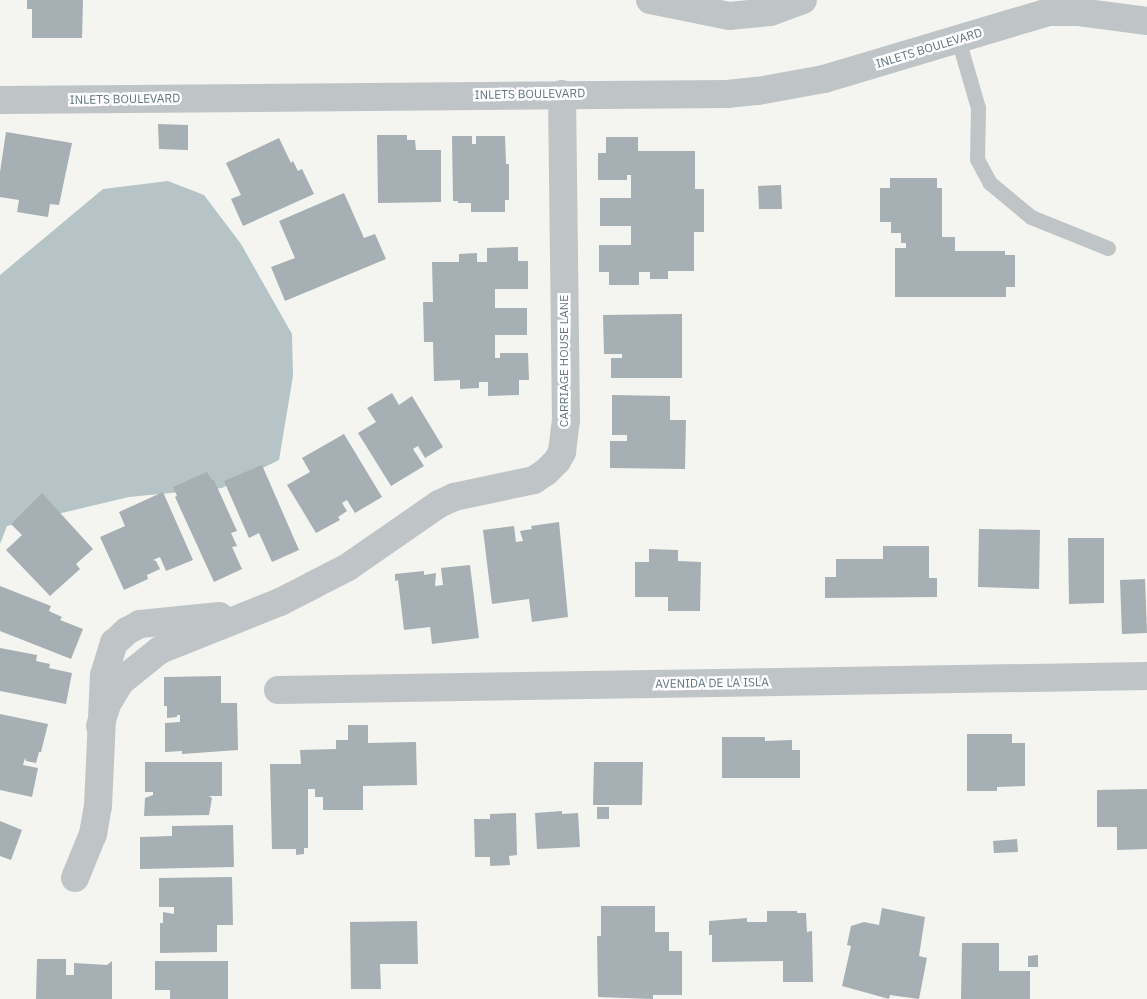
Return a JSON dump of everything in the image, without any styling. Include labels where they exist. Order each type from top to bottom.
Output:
[{"type":"street","points":[[650,0],[739,16],[770,12],[804,0]]},
{"type":"street","name":"INLETS BOULEVARD","points":[[0,100],[727,94],[758,91],[824,79],[1049,12],[1076,0]]},
{"type":"street","name":"INLETS BOULEVARD","points":[[1049,12],[1079,12],[1147,21]]},
{"type":"street","name":"CARRIAGE HOUSE LANE","points":[[75,878],[93,834],[98,806],[100,726],[104,675],[114,643],[127,630],[153,620],[209,618],[280,602],[348,567],[439,504],[454,498],[534,480],[546,472],[562,452],[566,421],[562,94]]},
{"type":"street","name":"AVENIDA DE LA ISLA","points":[[278,690],[1147,676]]},
{"type":"lane","points":[[958,39],[978,108],[977,159],[990,183],[1031,217],[1108,248]]},
{"type":"shaded area","points":[[168,181],[204,195],[241,244],[292,334],[293,376],[279,460],[222,488],[129,497],[7,526],[0,544],[0,275],[103,189]]},
{"type":"building","points":[[27,0],[83,0],[82,38],[32,38],[32,9],[27,9]]},
{"type":"building","points":[[158,124],[188,125],[188,150],[159,149]]},
{"type":"building","points":[[6,132],[72,143],[59,205],[50,204],[48,217],[17,212],[19,200],[0,197],[0,172]]},
{"type":"building","points":[[377,135],[407,135],[407,140],[415,140],[416,150],[441,150],[441,202],[378,203]]},
{"type":"building","points":[[452,136],[472,136],[472,144],[476,144],[476,136],[505,136],[506,164],[509,164],[509,200],[505,200],[505,212],[471,212],[471,203],[453,201]]},
{"type":"building","points":[[606,137],[638,137],[638,151],[695,151],[695,189],[704,189],[704,232],[694,232],[694,271],[668,271],[668,279],[650,279],[650,272],[639,272],[639,285],[609,285],[609,272],[599,272],[599,245],[631,245],[631,226],[600,226],[600,198],[631,198],[631,175],[627,175],[627,180],[598,180],[598,153],[606,153]]},
{"type":"building","points":[[279,138],[291,163],[293,161],[298,171],[302,169],[314,194],[243,226],[231,199],[241,195],[226,163]]},
{"type":"building","points":[[890,178],[937,178],[937,188],[942,188],[942,237],[955,237],[955,251],[1005,251],[1005,255],[1015,255],[1015,287],[1006,287],[1006,297],[895,297],[895,248],[906,248],[906,243],[901,243],[901,233],[891,233],[891,222],[880,222],[880,188],[890,188]]},
{"type":"building","points":[[781,185],[782,209],[759,209],[758,186]]},
{"type":"building","points":[[344,193],[364,238],[375,234],[386,259],[285,301],[271,267],[295,258],[279,221]]},
{"type":"building","points":[[518,247],[518,261],[528,261],[528,289],[495,289],[495,308],[527,308],[527,335],[495,335],[495,358],[500,358],[500,353],[528,353],[529,380],[519,380],[519,395],[488,396],[488,382],[479,382],[479,388],[460,389],[460,380],[434,381],[433,342],[424,342],[423,302],[433,302],[432,262],[459,262],[459,254],[477,253],[477,262],[487,262],[487,248]]},
{"type":"building","points":[[682,314],[682,378],[611,378],[611,358],[622,358],[622,354],[604,354],[603,315]]},
{"type":"building","points":[[392,393],[399,405],[412,396],[443,447],[425,458],[418,446],[413,449],[424,466],[391,486],[358,433],[376,422],[367,408]]},
{"type":"building","points":[[612,395],[670,396],[670,420],[686,420],[685,469],[610,468],[610,441],[627,441],[627,435],[612,435]]},
{"type":"building","points":[[344,434],[382,497],[355,513],[347,500],[342,503],[347,511],[338,517],[340,520],[316,533],[287,485],[310,472],[302,458]]},
{"type":"building","points":[[262,465],[299,550],[272,562],[259,533],[249,538],[224,481]]},
{"type":"building","points":[[207,472],[212,480],[214,480],[237,531],[231,533],[237,546],[232,547],[242,569],[214,582],[175,497],[177,496],[173,487]]},
{"type":"building","points":[[163,492],[193,560],[166,571],[160,557],[153,560],[156,561],[160,569],[147,575],[148,579],[124,590],[100,537],[125,526],[119,512]]},
{"type":"building","points":[[42,493],[93,549],[76,564],[80,569],[50,596],[6,550],[22,535],[11,524]]},
{"type":"building","points":[[559,522],[568,617],[532,622],[529,599],[492,604],[483,530],[514,526],[516,542],[523,541],[520,531],[532,529],[531,526]]},
{"type":"building","points":[[979,529],[1040,530],[1039,589],[978,587]]},
{"type":"building","points":[[1068,538],[1104,538],[1104,603],[1069,604]]},
{"type":"building","points":[[883,546],[929,546],[929,578],[937,578],[937,597],[825,598],[825,577],[836,577],[836,559],[883,559]]},
{"type":"building","points":[[649,549],[678,550],[678,561],[701,562],[700,611],[668,611],[668,597],[635,597],[635,562],[649,562]]},
{"type":"building","points":[[470,565],[479,638],[432,644],[430,627],[404,630],[398,580],[395,581],[395,574],[424,571],[424,575],[436,573],[435,586],[443,585],[441,568]]},
{"type":"building","points":[[1145,579],[1147,633],[1122,634],[1120,580]]},
{"type":"building","points":[[0,586],[51,606],[49,611],[62,617],[60,620],[83,629],[71,659],[0,631]]},
{"type":"building","points":[[0,648],[37,655],[36,661],[50,664],[49,668],[72,673],[66,704],[0,691]]},
{"type":"building","points":[[221,676],[221,703],[237,703],[238,750],[182,754],[182,751],[165,752],[165,723],[180,722],[180,715],[167,718],[167,706],[164,706],[164,677]]},
{"type":"building","points":[[0,714],[48,724],[41,752],[39,752],[36,763],[26,761],[25,758],[23,765],[38,768],[32,797],[0,790]]},
{"type":"building","points":[[348,725],[368,725],[368,743],[416,742],[417,785],[363,786],[363,810],[323,810],[323,797],[315,797],[315,789],[308,789],[308,848],[304,848],[304,854],[296,855],[296,849],[272,849],[270,764],[301,764],[300,750],[336,749],[336,740],[348,740]]},
{"type":"building","points":[[967,734],[1012,734],[1012,743],[1025,743],[1025,786],[997,787],[997,791],[967,791]]},
{"type":"building","points":[[722,737],[765,737],[765,741],[792,740],[792,750],[800,750],[800,778],[722,778]]},
{"type":"building","points":[[145,762],[222,762],[222,796],[209,796],[212,798],[209,815],[144,816],[145,798],[153,795],[153,792],[145,792]]},
{"type":"building","points":[[594,762],[643,762],[642,805],[593,805]]},
{"type":"building","points":[[1147,789],[1147,849],[1117,850],[1117,827],[1097,827],[1097,790]]},
{"type":"building","points":[[597,807],[609,807],[609,819],[597,819]]},
{"type":"building","points":[[562,811],[562,814],[578,813],[580,847],[537,849],[535,813]]},
{"type":"building","points":[[516,813],[517,855],[509,856],[510,865],[490,866],[490,857],[475,857],[474,819],[490,819],[490,814]]},
{"type":"building","points":[[0,821],[22,830],[11,860],[0,856]]},
{"type":"building","points":[[233,825],[234,867],[140,869],[140,837],[172,836],[172,826]]},
{"type":"building","points":[[1017,839],[1018,852],[994,853],[993,841]]},
{"type":"building","points":[[232,877],[233,925],[217,925],[217,952],[160,953],[160,923],[163,923],[163,912],[174,914],[174,907],[159,907],[159,878]]},
{"type":"building","points":[[601,906],[655,906],[655,932],[669,932],[669,951],[682,951],[682,995],[653,995],[653,999],[598,997],[597,936],[601,936]]},
{"type":"building","points":[[882,908],[925,917],[919,956],[927,958],[919,999],[890,995],[889,999],[842,986],[851,946],[847,945],[851,926],[864,922],[879,925]]},
{"type":"building","points":[[767,911],[797,911],[797,913],[806,913],[807,932],[812,931],[813,982],[783,982],[783,961],[712,962],[712,935],[709,935],[709,921],[747,918],[747,922],[767,922]]},
{"type":"building","points":[[417,921],[418,964],[380,964],[381,989],[351,989],[350,922]]},
{"type":"building","points":[[962,943],[999,943],[999,971],[1030,971],[1030,999],[961,999]]},
{"type":"building","points":[[1038,955],[1038,967],[1028,967],[1028,956]]},
{"type":"building","points":[[37,959],[66,959],[66,975],[74,975],[74,963],[107,965],[112,961],[112,999],[36,999]]},
{"type":"building","points":[[155,961],[228,961],[228,999],[170,999],[170,990],[155,990]]}]
